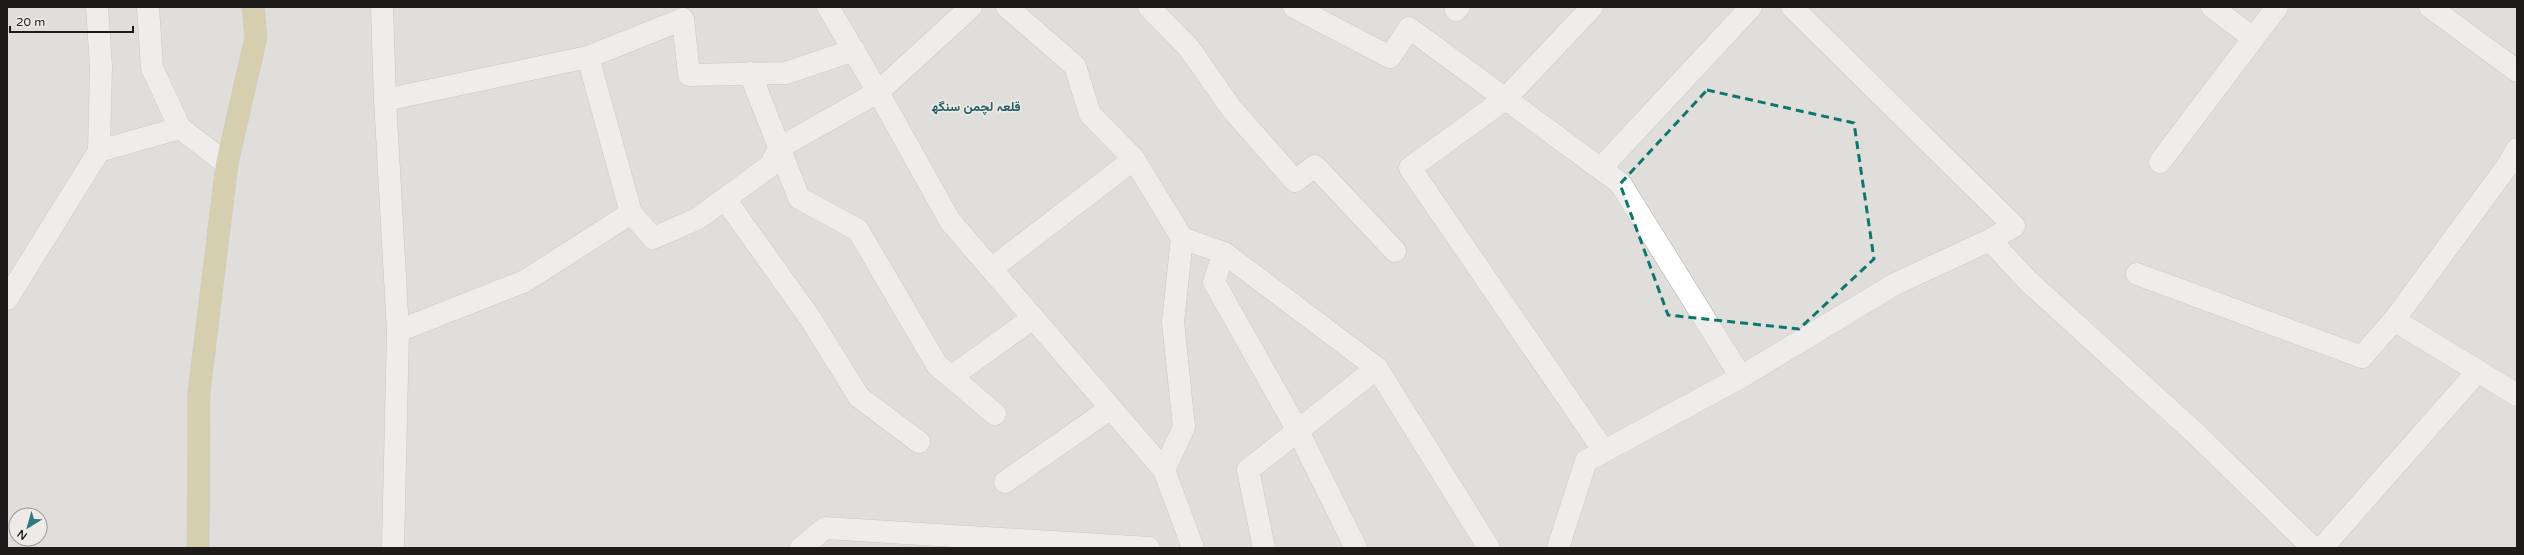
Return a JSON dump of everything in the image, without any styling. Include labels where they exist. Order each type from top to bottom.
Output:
[{"type":"main road","points":[[198,548],[199,392],[227,164],[256,37],[253,7]]},
{"type":"street","points":[[7,299],[99,151],[101,67],[97,7]]},
{"type":"street","points":[[148,7],[152,68],[180,128],[227,164]]},
{"type":"street","points":[[382,7],[385,100],[398,330],[393,548]]},
{"type":"street","points":[[828,7],[878,92],[950,222],[1164,470],[1193,548]]},
{"type":"street","points":[[588,57],[631,213],[653,238],[697,219],[770,166],[779,148],[878,92],[971,7]]},
{"type":"street","points":[[1007,7],[1075,66],[1090,114],[1134,159],[1182,238],[1173,322],[1184,427],[1164,470]]},
{"type":"street","points":[[1150,7],[1188,48],[1231,108],[1295,182],[1315,166],[1395,251]]},
{"type":"street","points":[[1294,7],[1390,56],[1409,28],[1620,183],[1741,377]]},
{"type":"street","points":[[1592,7],[1505,99],[1410,168],[1604,451]]},
{"type":"street","points":[[1601,168],[1750,7]]},
{"type":"street","points":[[1558,548],[1586,461],[1741,377],[1895,284],[1990,240],[2014,226],[1792,7]]},
{"type":"street","points":[[2212,7],[2253,38]]},
{"type":"street","points":[[2160,162],[2277,7]]},
{"type":"street","points":[[2430,7],[2517,71]]},
{"type":"street","points":[[385,100],[588,57],[683,19],[689,75],[786,73],[854,50]]},
{"type":"street","points":[[750,73],[799,198],[832,218],[858,230],[936,365],[995,414]]},
{"type":"street","points":[[99,151],[180,128]]},
{"type":"street","points":[[991,269],[1134,159]]},
{"type":"street","points":[[2137,274],[2362,357],[2394,320],[2514,161]]},
{"type":"street","points":[[725,199],[810,318],[859,397],[919,442]]},
{"type":"street","points":[[398,330],[525,281],[631,213]]},
{"type":"street","points":[[1182,238],[1224,253],[1377,368],[1489,548]]},
{"type":"street","points":[[1990,240],[2028,281],[2195,433],[2313,548]]},
{"type":"street","points":[[1224,253],[1214,282],[1298,431],[1356,548]]},
{"type":"street","points":[[951,377],[1033,318]]},
{"type":"street","points":[[2394,320],[2517,395]]},
{"type":"street","points":[[1264,548],[1248,470],[1377,368]]},
{"type":"street","points":[[2322,548],[2478,371]]},
{"type":"street","points":[[1005,482],[1110,408]]},
{"type":"street","points":[[801,548],[824,528],[1149,548]]},
{"type":"highlighted area","points":[[1707,90],[1854,123],[1874,259],[1799,329],[1668,315],[1620,184]]},
{"type":"district","name":"قلعہ لچمن سنگھ","points":[[976,106]]}]
